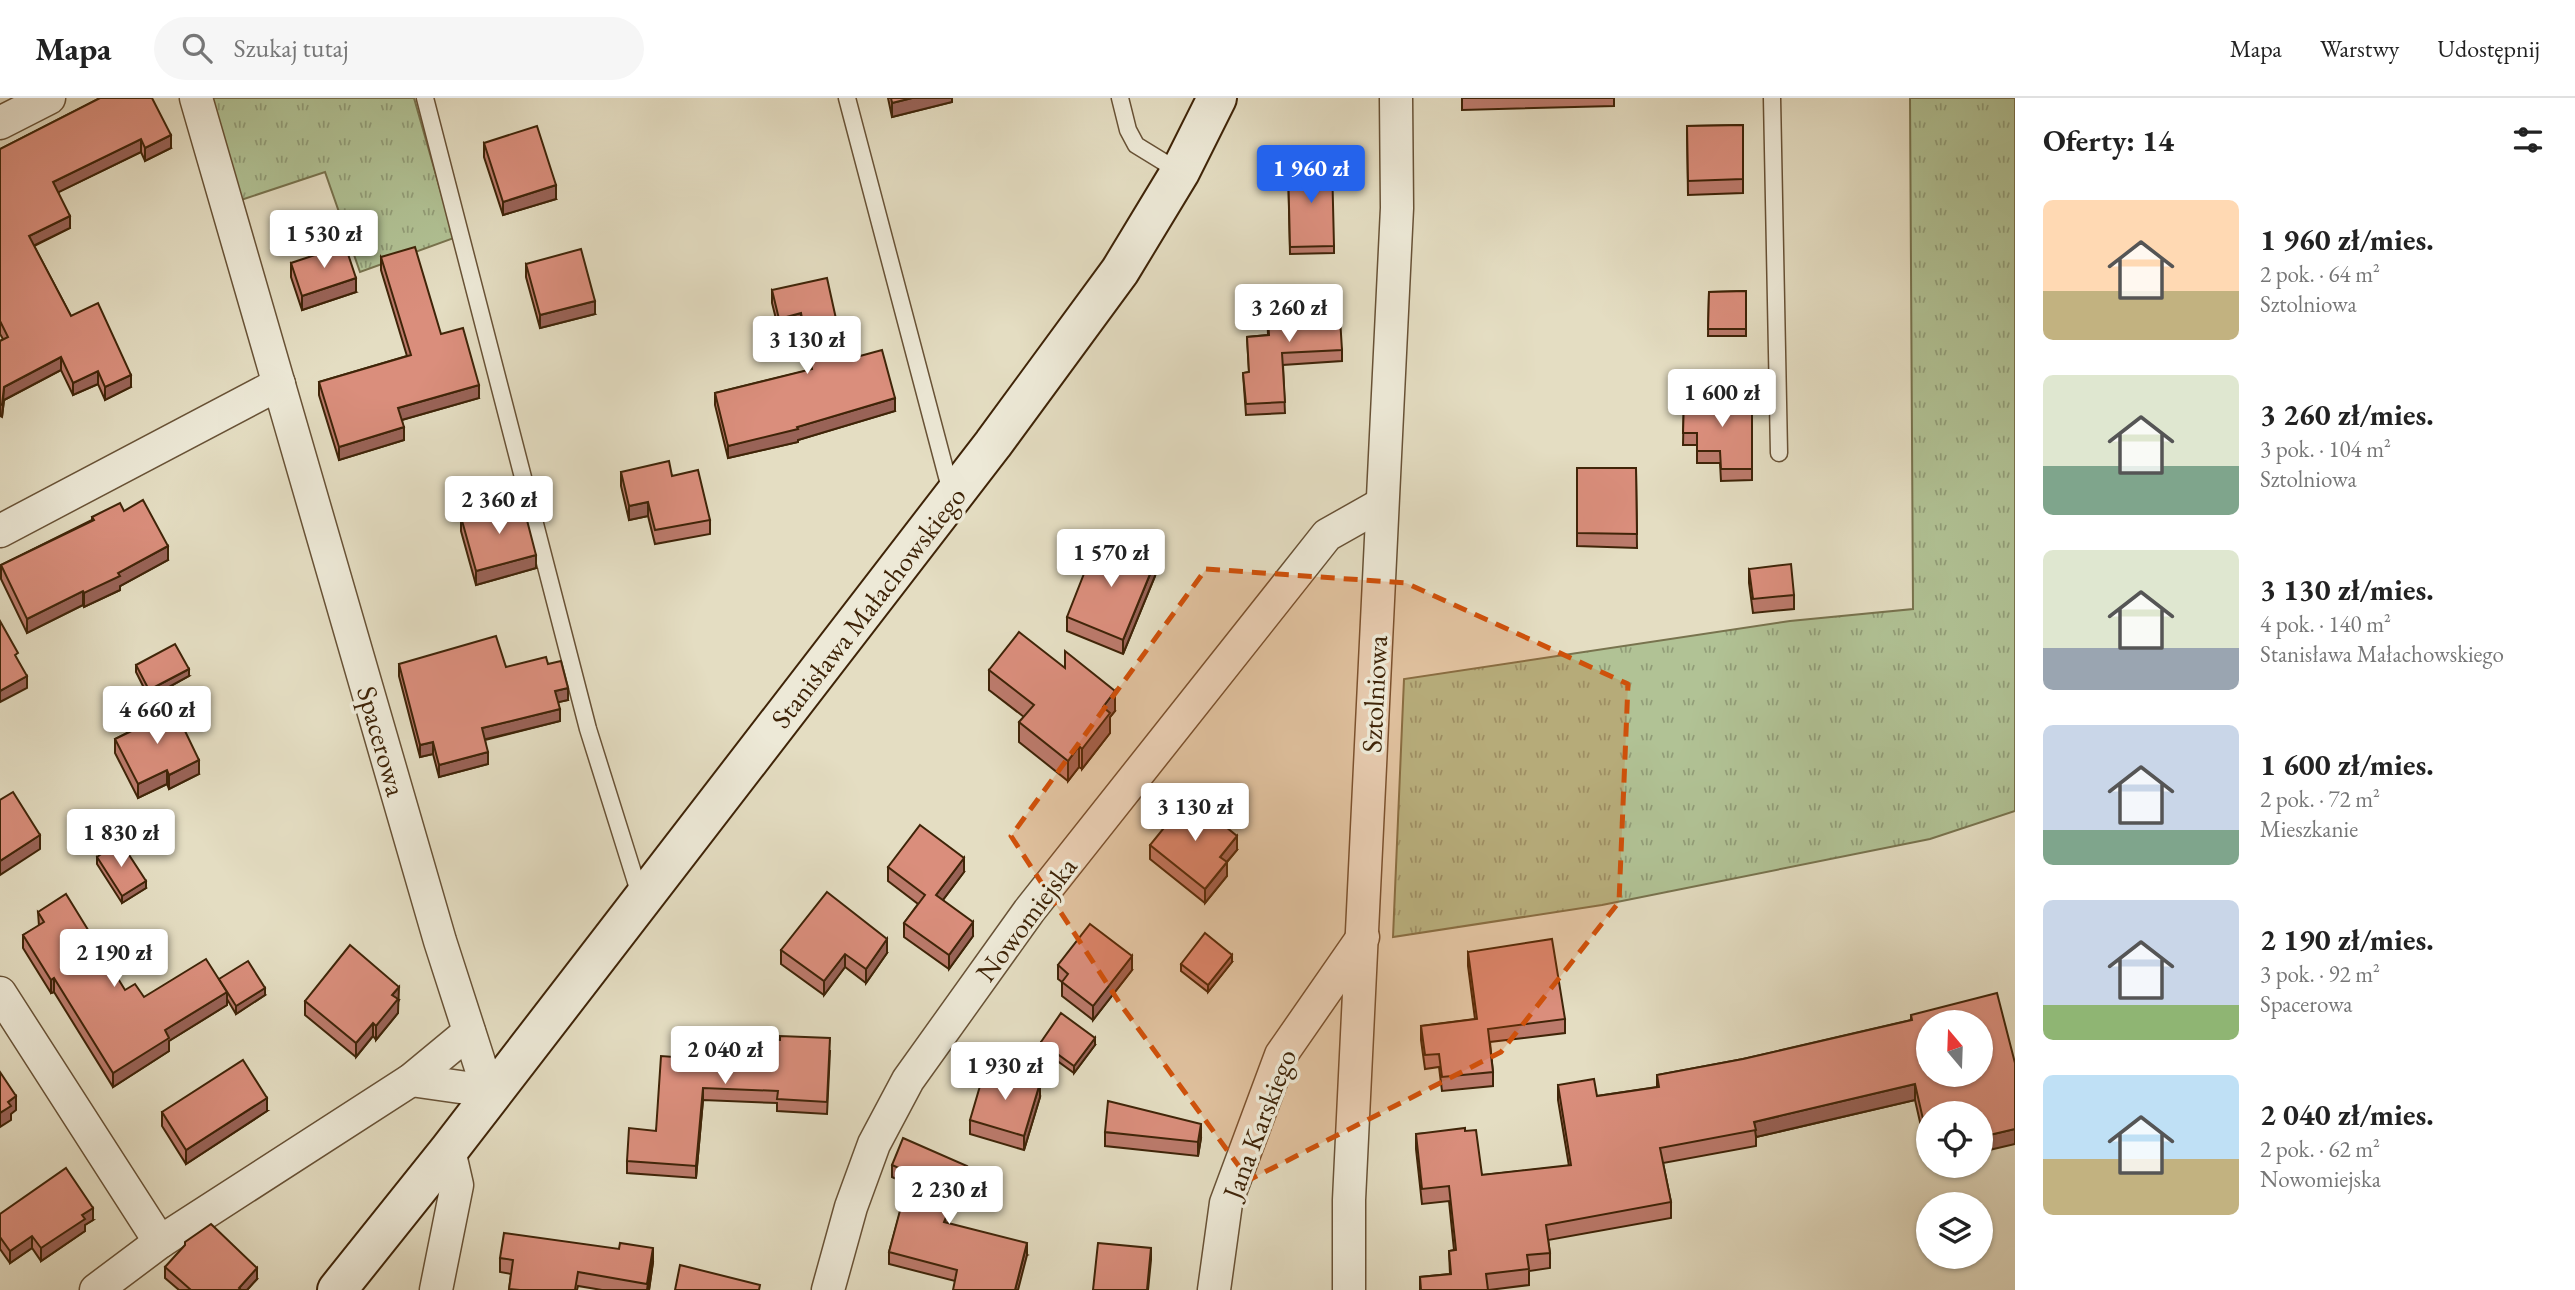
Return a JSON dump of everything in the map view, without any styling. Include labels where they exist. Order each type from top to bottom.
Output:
[{"type":"street","points":[[0,123],[49,98]]},
{"type":"street","name":"Spacerowa","points":[[196,98],[440,941],[490,1096]]},
{"type":"street","name":"Stanisława Małachowskiego","points":[[337,1290],[449,1150],[953,497],[1120,271],[1180,172],[1217,98]]},
{"type":"street","name":"Sztolniowa","points":[[1349,1290],[1349,1200],[1397,208],[1396,98]]},
{"type":"street","points":[[0,531],[279,384]]},
{"type":"street","name":"Nowomiejska","points":[[828,1290],[851,1207],[874,1144],[908,1080],[1029,911],[1326,535],[1382,504]]},
{"type":"street","name":"Jana Karskiego","points":[[1214,1290],[1226,1203],[1281,1055],[1363,937]]},
{"type":"street","points":[[0,993],[160,1242]]},
{"type":"street","points":[[96,1290],[160,1242],[411,1080],[469,1032]]},
{"type":"street","points":[[411,1080],[467,1088],[490,1096]]},
{"type":"street","points":[[436,1290],[457,1185],[449,1150]]},
{"type":"lane","points":[[425,98],[588,729],[642,900]]},
{"type":"lane","points":[[848,98],[953,497]]},
{"type":"lane","points":[[1120,98],[1128,130],[1136,145],[1180,172]]},
{"type":"lane","points":[[1772,98],[1779,453]]},
{"type":"highlighted area","points":[[1206,569],[1406,583],[1628,684],[1619,902],[1501,1052],[1249,1180],[1121,1005],[1011,836]]},
{"type":"green space","points":[[210,98],[414,98],[454,238],[360,272],[325,172],[241,200]]},
{"type":"green space","points":[[1910,98],[2015,98],[2015,811],[1930,839],[1602,905],[1393,937],[1404,679],[1790,621],[1913,609]]},
{"type":"building","points":[[100,98],[152,98],[171,135],[145,148],[141,139],[53,182],[70,216],[29,236],[71,316],[98,303],[131,375],[105,387],[98,371],[73,383],[61,357],[4,387],[2,405],[0,341],[8,337],[0,321],[0,149]]},
{"type":"building","points":[[891,98],[912,98],[892,103]]},
{"type":"building","points":[[1743,125],[1743,179],[1688,181],[1687,126]]},
{"type":"building","points":[[537,126],[556,185],[503,202],[484,143]]},
{"type":"building","points":[[1332,163],[1334,246],[1290,247],[1288,165]]},
{"type":"building","points":[[345,245],[356,278],[302,296],[291,263]]},
{"type":"building","points":[[415,247],[441,334],[463,328],[479,385],[398,408],[404,427],[339,447],[319,382],[411,355],[381,257]]},
{"type":"building","points":[[581,249],[595,301],[540,315],[526,264]]},
{"type":"building","points":[[827,278],[842,346],[856,342],[860,356],[882,350],[895,398],[797,427],[798,429],[728,446],[715,393],[812,369],[801,313],[779,319],[772,290]]},
{"type":"building","points":[[1746,291],[1746,329],[1708,329],[1709,292]]},
{"type":"building","points":[[1324,299],[1324,303],[1339,302],[1342,350],[1282,353],[1285,402],[1246,404],[1243,373],[1249,372],[1247,337],[1269,335],[1267,303]]},
{"type":"building","points":[[1752,398],[1752,469],[1721,469],[1720,451],[1697,451],[1697,433],[1683,433],[1684,399]]},
{"type":"building","points":[[669,461],[672,476],[698,470],[710,520],[655,530],[648,502],[629,506],[621,472]]},
{"type":"building","points":[[1577,468],[1636,468],[1637,534],[1577,533]]},
{"type":"building","points":[[143,500],[168,546],[118,573],[120,576],[27,619],[1,565],[94,520],[92,517],[120,503],[124,511]]},
{"type":"building","points":[[522,501],[536,555],[476,571],[461,517]]},
{"type":"building","points":[[1098,538],[1155,562],[1123,640],[1067,617]]},
{"type":"building","points":[[1791,564],[1794,595],[1753,599],[1749,569]]},
{"type":"building","points":[[0,621],[27,676],[0,691]]},
{"type":"building","points":[[1019,632],[1065,668],[1065,651],[1115,691],[1103,707],[1110,713],[1082,749],[1079,746],[1068,761],[1019,722],[1034,705],[989,670]]},
{"type":"building","points":[[496,636],[506,667],[546,657],[548,664],[561,661],[568,688],[555,691],[560,709],[482,728],[488,752],[439,765],[433,742],[420,745],[399,664]]},
{"type":"building","points":[[175,644],[189,669],[149,690],[136,665]]},
{"type":"building","points":[[172,704],[199,760],[169,775],[167,770],[138,784],[115,739],[144,725],[141,719]]},
{"type":"building","points":[[13,792],[40,835],[0,861],[0,800]]},
{"type":"building","points":[[1189,797],[1237,836],[1220,857],[1227,862],[1205,889],[1150,845]]},
{"type":"building","points":[[920,825],[964,858],[936,895],[973,922],[949,955],[904,923],[925,895],[888,867]]},
{"type":"building","points":[[120,841],[146,881],[122,896],[97,857]]},
{"type":"building","points":[[827,892],[887,939],[866,969],[845,954],[824,981],[781,950]]},
{"type":"building","points":[[66,894],[125,990],[135,984],[144,997],[206,959],[227,992],[165,1030],[169,1038],[113,1073],[54,978],[51,980],[23,935],[44,922],[38,912]]},
{"type":"building","points":[[1090,924],[1132,956],[1093,1006],[1062,982],[1068,974],[1058,965]]},
{"type":"building","points":[[1205,933],[1232,955],[1208,985],[1181,964]]},
{"type":"building","points":[[1552,939],[1565,1019],[1488,1029],[1493,1072],[1442,1077],[1439,1054],[1425,1055],[1421,1026],[1477,1019],[1468,952]]},
{"type":"building","points":[[350,945],[399,987],[392,995],[398,999],[376,1026],[373,1023],[356,1043],[305,1001]]},
{"type":"building","points":[[248,961],[265,988],[236,1006],[219,979]]},
{"type":"building","points":[[1997,993],[2015,1063],[2015,1129],[1993,1134],[1993,1101],[1919,1101],[1915,1084],[1754,1122],[1756,1130],[1660,1148],[1671,1202],[1546,1225],[1550,1253],[1527,1255],[1529,1269],[1486,1274],[1488,1290],[1421,1290],[1420,1277],[1451,1274],[1449,1251],[1456,1250],[1449,1186],[1422,1189],[1416,1134],[1465,1128],[1465,1131],[1476,1130],[1482,1175],[1571,1165],[1558,1085],[1594,1079],[1597,1096],[1659,1087],[1657,1075],[1743,1059],[1912,1020],[1911,1015],[1916,1014],[1916,1087],[1993,1087],[1993,1010],[1931,1010]]},
{"type":"building","points":[[1061,1013],[1095,1038],[1074,1066],[1041,1042]]},
{"type":"building","points":[[676,1034],[780,1040],[780,1036],[830,1038],[827,1102],[777,1099],[778,1091],[703,1088],[696,1166],[627,1161],[629,1128],[656,1131],[661,1056],[674,1057]]},
{"type":"building","points":[[243,1060],[267,1098],[186,1150],[162,1112]]},
{"type":"building","points":[[985,1069],[1040,1083],[1024,1136],[970,1120]]},
{"type":"building","points":[[0,1072],[16,1096],[8,1102],[11,1106],[0,1113]]},
{"type":"building","points":[[1108,1101],[1201,1124],[1198,1142],[1105,1132]]},
{"type":"building","points":[[903,1138],[967,1166],[944,1222],[1027,1243],[1015,1290],[953,1290],[957,1270],[889,1252],[910,1173],[892,1165]]},
{"type":"building","points":[[66,1168],[93,1208],[82,1215],[85,1219],[41,1248],[32,1236],[10,1251],[0,1237],[0,1214]]},
{"type":"building","points":[[211,1224],[257,1268],[239,1288],[241,1290],[191,1290],[165,1267],[185,1242]]},
{"type":"building","points":[[504,1233],[619,1249],[620,1243],[653,1248],[647,1284],[578,1272],[575,1290],[509,1289],[513,1260],[500,1258]]},
{"type":"building","points":[[1098,1243],[1151,1248],[1147,1290],[1093,1290]]},
{"type":"building","points":[[680,1265],[760,1285],[759,1290],[675,1290]]}]
